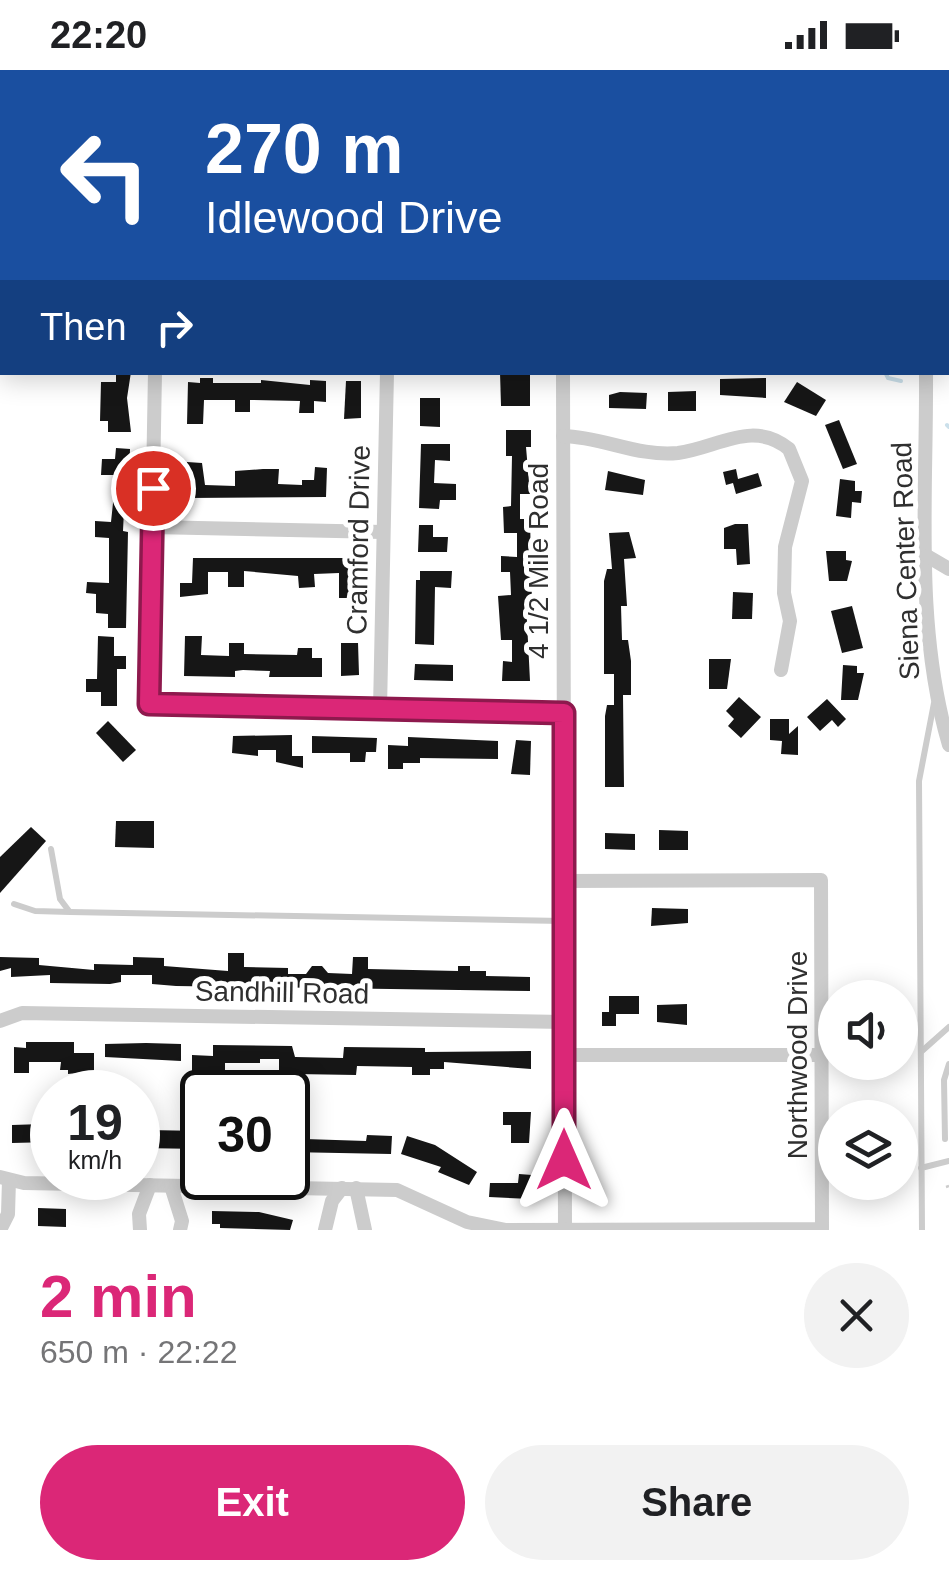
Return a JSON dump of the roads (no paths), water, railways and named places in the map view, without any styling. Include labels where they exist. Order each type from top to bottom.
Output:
[{"type":"street","points":[[156,375],[149,704],[564,713]]},
{"type":"street","name":"Cramford Drive","points":[[380,710],[387,375]]},
{"type":"street","name":"4 1/2 Mile Road","points":[[563,375],[564,1230]]},
{"type":"street","name":"Siena Center Road","points":[[926,375],[927,632],[935,697],[949,745]]},
{"type":"street","points":[[563,436],[594,436],[625,448],[663,454],[758,434],[788,449],[802,481],[785,548],[784,593],[790,621],[781,670]]},
{"type":"street","points":[[152,527],[383,532]]},
{"type":"street","points":[[927,556],[949,569]]},
{"type":"street","name":"Northwood Drive","points":[[564,881],[822,880],[822,980]]},
{"type":"street","name":"Sandhill Road","points":[[0,1021],[22,1013],[564,1022]]},
{"type":"street","points":[[564,1055],[818,1055]]},
{"type":"street","name":"Northwood Drive","points":[[822,1080],[822,1229]]},
{"type":"street","points":[[0,1230],[8,1214],[4,1179],[30,1180]]},
{"type":"street","points":[[160,1186],[397,1190],[486,1228],[822,1229]]},
{"type":"street","points":[[171,1186],[182,1221],[180,1230]]},
{"type":"street","points":[[325,1230],[332,1200],[349,1188]]},
{"type":"street","points":[[349,1188],[365,1230]]},
{"type":"street","points":[[140,1230],[139,1214],[144,1200]]},
{"type":"lane","points":[[922,1230],[919,782],[935,697]]},
{"type":"lane","points":[[51,849],[60,899],[70,912]]},
{"type":"lane","points":[[14,904],[35,911],[564,921]]},
{"type":"lane","points":[[922,1051],[949,1027]]},
{"type":"lane","points":[[945,1139],[944,1080],[949,1064]]},
{"type":"lane","points":[[921,1168],[949,1161]]},
{"type":"waterway","points":[[886,375],[901,381]]}]
